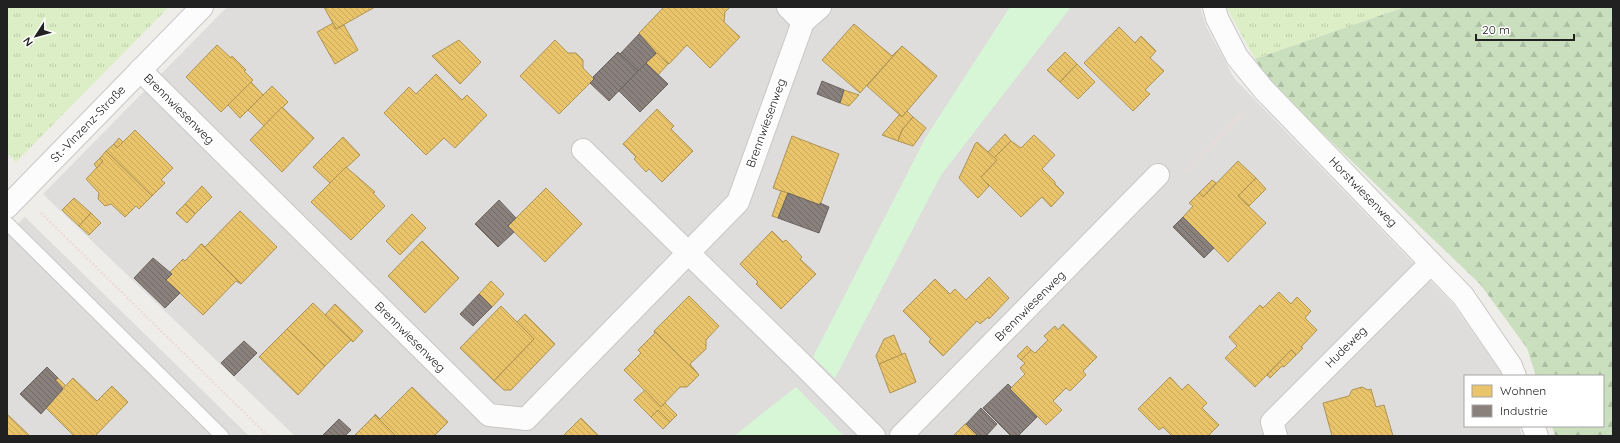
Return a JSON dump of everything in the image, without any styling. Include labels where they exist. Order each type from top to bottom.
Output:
[{"type":"street","name":"St.-Vinzenz-Straße","points":[[14,200],[202,7]]},
{"type":"street","name":"Brennwiesenweg","points":[[140,70],[489,415],[526,418],[689,254],[738,202],[796,14],[820,7]]},
{"type":"street","name":"Horstwiesenweg","points":[[1214,7],[1217,18],[1237,57],[1264,90],[1463,296],[1511,366],[1515,375]]},
{"type":"street","points":[[583,150],[874,436]]},
{"type":"street","name":"Brennwiesenweg","points":[[901,436],[1158,175]]},
{"type":"street","name":"Hudeweg","points":[[1276,436],[1272,422],[1432,263]]},
{"type":"lane","points":[[7,223],[222,436]]},
{"type":"path","points":[[1158,175],[1180,178],[1264,90]]},
{"type":"path","points":[[14,200],[268,436]]},
{"type":"shaded area","points":[[227,7],[1200,7],[1206,26],[1234,78],[1453,304],[1500,371],[1502,375],[1464,375],[1464,427],[1519,427],[1522,436],[295,436],[43,194]]},
{"type":"shaded area","points":[[25,217],[249,436],[7,436],[7,234]]},
{"type":"green space","points":[[7,7],[169,7],[16,162],[7,153]]},
{"type":"green space","points":[[1010,7],[1071,7],[941,175],[835,378],[813,357],[926,137]]},
{"type":"green space","points":[[1226,7],[1405,7],[1255,59]]},
{"type":"green space","points":[[1405,7],[1613,7],[1613,436],[1555,436],[1552,427],[1604,427],[1604,375],[1536,375],[1527,348],[1480,284],[1271,84],[1255,59]]},
{"type":"green space","points":[[796,387],[844,436],[734,436]]},
{"type":"building: Wohnen","points":[[324,7],[375,7],[336,29]]},
{"type":"building: Wohnen","points":[[664,7],[730,7],[725,12],[724,22],[740,37],[710,68],[687,45],[669,64],[656,53],[639,33]]},
{"type":"building: Wohnen","points":[[333,23],[336,29],[344,25],[358,50],[335,64],[317,32]]},
{"type":"building: Wohnen","points":[[854,24],[892,56],[902,46],[860,93],[822,60]]},
{"type":"building: Wohnen","points":[[1119,27],[1135,43],[1141,36],[1156,51],[1150,58],[1164,71],[1145,90],[1150,94],[1133,111],[1084,63]]},
{"type":"building: Wohnen","points":[[459,40],[481,62],[460,84],[432,56]]},
{"type":"building: Wohnen","points":[[555,40],[568,53],[576,53],[583,60],[583,68],[594,79],[559,114],[520,76]]},
{"type":"building: Wohnen","points":[[217,45],[231,58],[232,56],[246,70],[244,71],[253,80],[221,112],[186,77]]},
{"type":"building: Wohnen","points":[[902,46],[937,76],[902,117],[867,86]]},
{"type":"building: Wohnen","points":[[1065,52],[1077,64],[1060,82],[1047,70]]},
{"type":"building: Wohnen","points":[[657,53],[668,64],[658,75],[646,63]]},
{"type":"building: Wohnen","points":[[1077,64],[1095,82],[1078,99],[1060,82]]},
{"type":"building: Wohnen","points":[[436,74],[462,100],[467,95],[487,115],[455,148],[444,138],[426,155],[384,113],[409,87],[416,94]]},
{"type":"building: Wohnen","points":[[251,82],[263,95],[240,118],[228,105]]},
{"type":"building: Wohnen","points":[[272,86],[288,102],[264,126],[248,110]]},
{"type":"building: Wohnen","points":[[844,90],[859,95],[849,106],[840,103]]},
{"type":"building: Wohnen","points":[[282,107],[314,138],[282,172],[250,140]]},
{"type":"building: Wohnen","points":[[657,109],[674,126],[671,129],[693,151],[662,182],[649,169],[646,172],[634,159],[636,157],[623,144]]},
{"type":"building: Wohnen","points":[[907,111],[913,117],[902,130],[898,141],[882,135],[899,115],[902,117]]},
{"type":"building: Wohnen","points":[[913,117],[926,128],[913,146],[898,141],[902,130]]},
{"type":"building: Wohnen","points":[[135,130],[173,168],[161,180],[165,183],[152,196],[106,151],[114,144],[117,148]]},
{"type":"building: Wohnen","points":[[1005,134],[1011,141],[994,158],[988,152]]},
{"type":"building: Wohnen","points":[[1034,135],[1055,155],[1042,169],[1064,193],[1051,207],[1042,197],[1021,217],[981,177],[997,160],[994,158],[1011,141],[1021,148]]},
{"type":"building: Wohnen","points":[[792,136],[839,154],[820,205],[773,188]]},
{"type":"building: Wohnen","points":[[343,137],[360,155],[330,183],[313,167]]},
{"type":"building: Wohnen","points":[[119,138],[123,142],[117,148],[114,144]]},
{"type":"building: Wohnen","points":[[977,142],[997,160],[981,177],[989,186],[978,198],[959,178]]},
{"type":"building: Wohnen","points":[[106,151],[152,196],[139,209],[136,206],[125,217],[111,204],[105,206],[98,199],[99,193],[86,179],[103,161],[100,158]]},
{"type":"building: Wohnen","points":[[100,158],[103,161],[97,168],[94,164]]},
{"type":"building: Wohnen","points":[[1238,161],[1256,178],[1238,196],[1266,223],[1228,262],[1183,217],[1193,206],[1189,203],[1199,193],[1203,197]]},
{"type":"building: Wohnen","points":[[346,167],[375,192],[373,193],[385,206],[351,240],[311,202]]},
{"type":"building: Wohnen","points":[[1256,178],[1266,189],[1249,206],[1238,196]]},
{"type":"building: Wohnen","points":[[1212,180],[1216,183],[1203,197],[1199,193]]},
{"type":"building: Wohnen","points":[[202,186],[212,197],[195,214],[185,204]]},
{"type":"building: Wohnen","points":[[546,188],[582,224],[545,262],[508,226]]},
{"type":"building: Wohnen","points":[[781,191],[788,193],[778,218],[772,216]]},
{"type":"building: Wohnen","points":[[74,198],[91,213],[79,226],[62,210]]},
{"type":"building: Wohnen","points":[[185,204],[195,214],[187,223],[176,213]]},
{"type":"building: Wohnen","points":[[240,211],[277,247],[241,284],[201,244],[205,247]]},
{"type":"building: Wohnen","points":[[91,213],[101,223],[89,235],[79,226]]},
{"type":"building: Wohnen","points":[[412,214],[426,228],[400,255],[386,241]]},
{"type":"building: Wohnen","points":[[772,231],[783,242],[786,240],[802,257],[800,259],[816,274],[781,309],[756,284],[758,282],[740,264]]},
{"type":"building: Wohnen","points":[[422,241],[459,278],[425,313],[388,276]]},
{"type":"building: Wohnen","points":[[201,244],[241,284],[236,281],[203,315],[166,280],[172,274],[170,272],[183,259],[185,261]]},
{"type":"building: Wohnen","points":[[989,277],[1009,298],[989,319],[988,317],[980,324],[977,321],[943,356],[929,342],[931,339],[903,311],[935,279],[950,294],[955,289],[966,300]]},
{"type":"building: Wohnen","points":[[491,281],[504,294],[492,307],[479,294]]},
{"type":"building: Wohnen","points":[[1279,292],[1291,304],[1297,297],[1311,311],[1305,318],[1317,330],[1301,347],[1303,348],[1296,355],[1291,350],[1255,387],[1225,358],[1237,346],[1229,337],[1260,305],[1263,308]]},
{"type":"building: Wohnen","points":[[689,296],[719,326],[706,340],[706,349],[690,364],[699,375],[654,331]]},
{"type":"building: Wohnen","points":[[313,303],[351,340],[325,366],[287,329]]},
{"type":"building: Wohnen","points":[[335,304],[363,331],[353,342],[325,315]]},
{"type":"building: Wohnen","points":[[501,306],[534,339],[494,381],[460,348]]},
{"type":"building: Wohnen","points":[[525,314],[555,344],[511,390],[504,390],[494,381],[534,339],[517,322]]},
{"type":"building: Wohnen","points":[[1063,324],[1097,357],[1083,371],[1086,375],[1070,391],[1066,388],[1053,401],[1062,410],[1046,425],[1010,389],[1025,374],[1020,368],[1025,363],[1021,360],[1031,350],[1035,353],[1048,340],[1044,336],[1055,326],[1058,330]]},
{"type":"building: Wohnen","points":[[287,329],[325,366],[298,395],[259,357]]},
{"type":"building: Wohnen","points":[[654,331],[699,375],[687,387],[680,387],[661,407],[624,370],[641,353],[638,350],[655,333]]},
{"type":"building: Wohnen","points":[[894,335],[902,355],[879,364],[876,356],[884,339]]},
{"type":"building: Wohnen","points":[[1027,346],[1031,350],[1021,360],[1017,356]]},
{"type":"building: Wohnen","points":[[1291,350],[1296,355],[1270,378],[1267,375]]},
{"type":"building: Wohnen","points":[[905,353],[916,382],[890,393],[879,364]]},
{"type":"building: Wohnen","points":[[1170,377],[1182,390],[1188,384],[1207,403],[1202,408],[1219,425],[1208,436],[1172,436],[1163,427],[1159,430],[1138,409]]},
{"type":"building: Wohnen","points":[[58,378],[66,386],[63,389],[55,380]]},
{"type":"building: Wohnen","points":[[73,378],[97,401],[112,386],[128,402],[95,436],[74,436],[45,407]]},
{"type":"building: Wohnen","points":[[412,387],[448,422],[434,436],[396,436],[375,415],[380,419]]},
{"type":"building: Wohnen","points":[[1362,387],[1368,390],[1371,389],[1376,407],[1384,405],[1393,436],[1332,436],[1323,403],[1349,396],[1352,390]]},
{"type":"building: Wohnen","points":[[645,390],[661,407],[665,403],[677,415],[670,422],[658,410],[651,417],[634,400]]},
{"type":"building: Wohnen","points":[[658,410],[670,422],[663,429],[651,417]]},
{"type":"building: Wohnen","points":[[7,414],[30,436],[7,436]]},
{"type":"building: Wohnen","points":[[375,415],[396,436],[354,436]]},
{"type":"building: Wohnen","points":[[581,418],[599,436],[563,436]]},
{"type":"building: Wohnen","points":[[966,424],[978,436],[953,436]]},
{"type":"building: Industrie","points":[[639,34],[656,53],[638,71],[620,54]]},
{"type":"building: Industrie","points":[[618,52],[638,71],[609,101],[590,83],[594,79],[593,77]]},
{"type":"building: Industrie","points":[[646,63],[668,84],[640,112],[619,91]]},
{"type":"building: Industrie","points":[[822,81],[844,90],[840,103],[817,94]]},
{"type":"building: Industrie","points":[[788,193],[829,207],[819,233],[778,218]]},
{"type":"building: Industrie","points":[[499,200],[516,218],[508,226],[514,232],[498,247],[475,224]]},
{"type":"building: Industrie","points":[[1183,217],[1214,248],[1204,258],[1173,227]]},
{"type":"building: Industrie","points":[[153,258],[172,274],[166,280],[180,293],[165,308],[134,278]]},
{"type":"building: Industrie","points":[[479,294],[492,307],[473,326],[460,314]]},
{"type":"building: Industrie","points":[[244,341],[257,353],[234,376],[221,363]]},
{"type":"building: Industrie","points":[[47,367],[58,378],[55,380],[63,389],[41,414],[20,394]]},
{"type":"building: Industrie","points":[[1008,384],[1011,387],[1010,389],[1037,417],[1018,436],[1011,436],[983,408]]},
{"type":"building: Industrie","points":[[981,408],[997,424],[986,436],[978,436],[966,424]]},
{"type":"building: Industrie","points":[[339,419],[351,430],[345,436],[322,436]]}]
